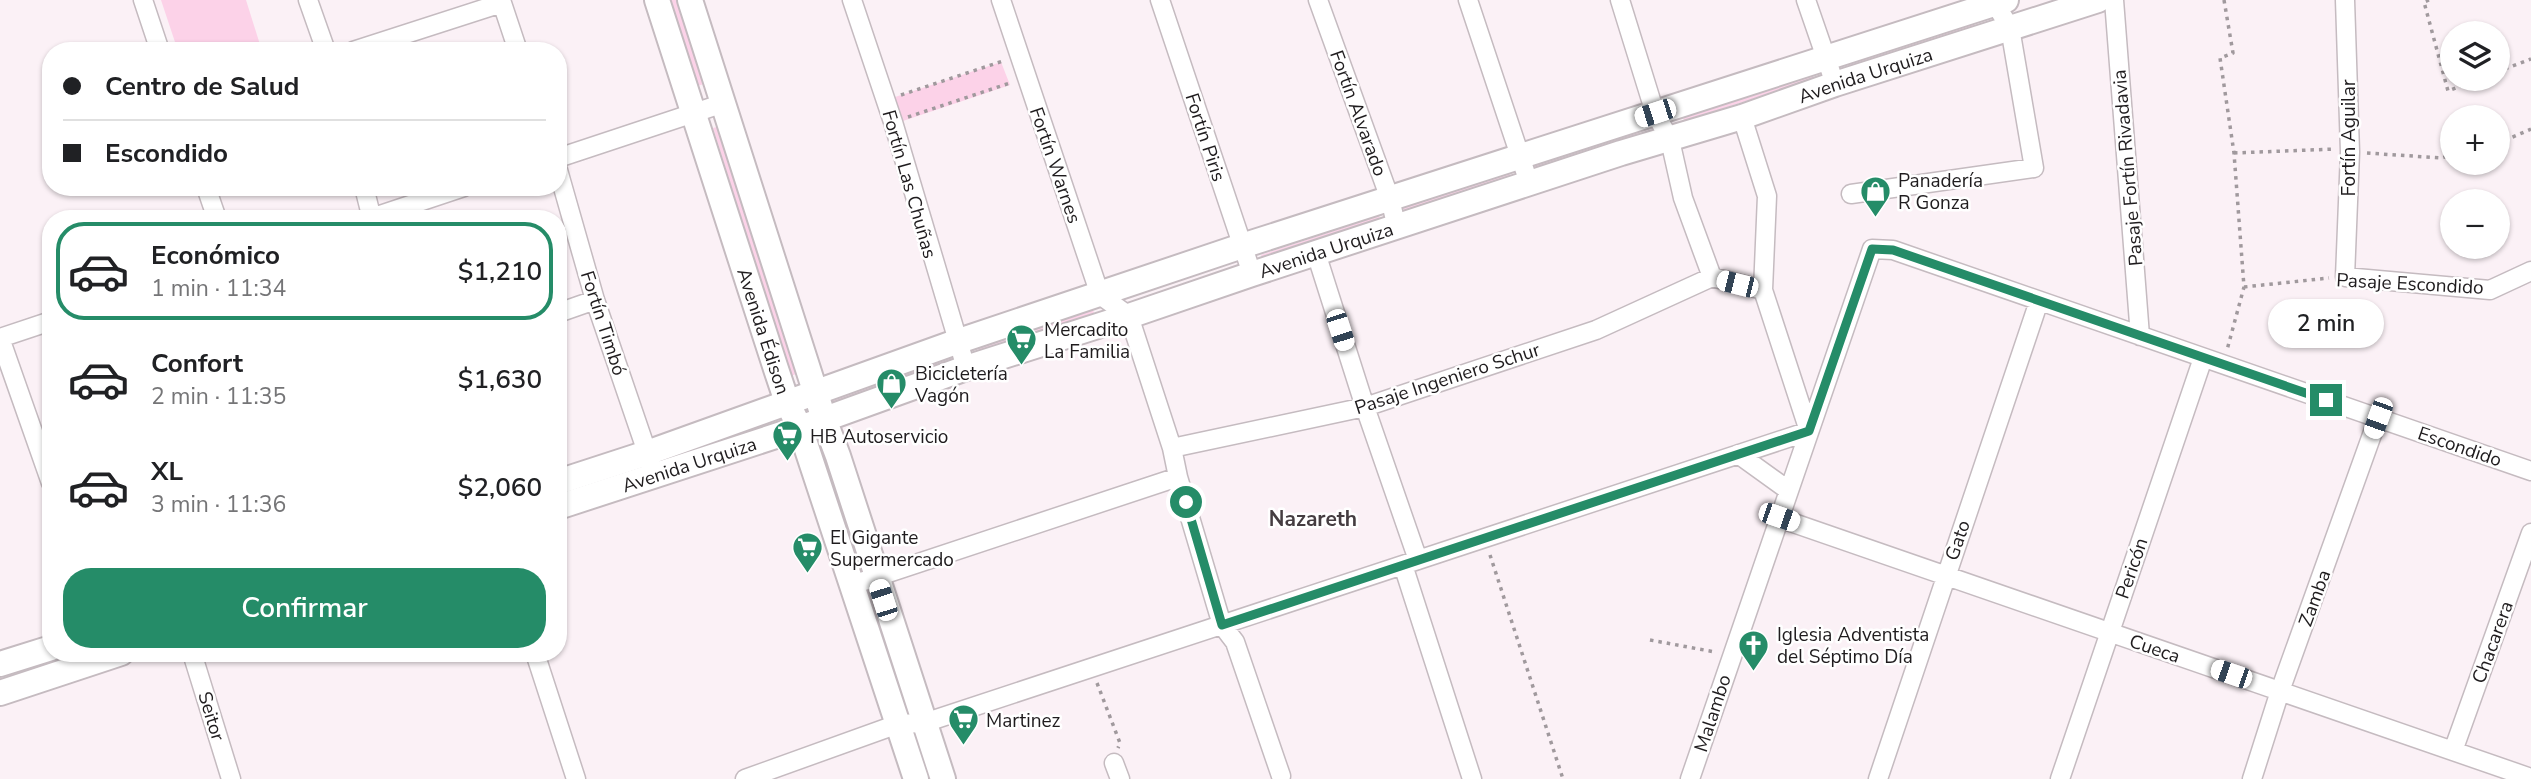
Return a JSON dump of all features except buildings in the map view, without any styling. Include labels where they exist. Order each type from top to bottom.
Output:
[{"type":"main road","name":"Avenida Édison","points":[[657,0],[788,402],[800,428],[916,779]]},
{"type":"main road","name":"Avenida Édison","points":[[690,0],[943,779]]},
{"type":"main road","name":"Avenida Urquiza","points":[[567,480],[800,428],[965,368],[2098,0]]},
{"type":"main road","name":"Avenida Urquiza","points":[[567,502],[788,402],[956,342],[1242,246],[1998,1]]},
{"type":"main road","points":[[0,664],[42,651]]},
{"type":"main road","points":[[0,692],[90,662]]},
{"type":"street","points":[[143,0],[157,42]]},
{"type":"street","points":[[308,0],[323,42]]},
{"type":"street","name":"Fortín Las Chuñas","points":[[852,0],[893,122],[965,368]]},
{"type":"street","name":"Fortín Warnes","points":[[1001,0],[1100,295]]},
{"type":"street","name":"Fortín Piris","points":[[1160,0],[1252,274]]},
{"type":"street","name":"Fortín Alvarado","points":[[1318,0],[1390,198],[1397,228]]},
{"type":"street","points":[[1468,0],[1529,183]]},
{"type":"street","points":[[1620,0],[1655,113],[1670,140],[1683,198],[1712,277],[1763,290]]},
{"type":"street","points":[[1806,0],[1835,84]]},
{"type":"street","name":"Pasaje Fortín Rivadavia","points":[[2114,0],[2140,336]]},
{"type":"street","name":"Fortín Aguilar","points":[[2345,0],[2350,152],[2345,277]]},
{"type":"street","points":[[1851,194],[2034,168],[2010,28],[1998,1]]},
{"type":"street","points":[[380,42],[501,2],[515,42]]},
{"type":"street","points":[[567,155],[724,103]]},
{"type":"street","points":[[745,779],[898,724],[924,723],[1809,431],[1763,290],[1766,196],[1742,117]]},
{"type":"street","points":[[395,210],[437,196]]},
{"type":"street","name":"Fortín Timbó","points":[[565,196],[594,300],[651,463]]},
{"type":"street","name":"Escondido","points":[[1872,249],[1893,250],[2531,471]]},
{"type":"street","name":"Malambo","points":[[1690,779],[1872,249]]},
{"type":"street","points":[[1315,253],[1365,407],[1472,779]]},
{"type":"street","name":"Pasaje Escondido","points":[[2345,277],[2490,290],[2531,271]]},
{"type":"street","name":"Pasaje Ingeniero Schur","points":[[1172,448],[1365,407],[1596,330],[1712,277]]},
{"type":"street","points":[[1100,295],[1129,316],[1172,448],[1178,477],[1222,625],[1235,642],[1281,776]]},
{"type":"street","points":[[567,310],[594,300]]},
{"type":"street","name":"Gato","points":[[1878,779],[2039,301]]},
{"type":"street","points":[[42,324],[0,338],[42,457]]},
{"type":"street","name":"Pericón","points":[[2060,779],[2203,358]]},
{"type":"street","name":"Zamba","points":[[2252,779],[2280,691],[2378,418]]},
{"type":"street","points":[[1738,454],[1788,490]]},
{"type":"street","points":[[852,584],[1178,477]]},
{"type":"street","name":"Cueca","points":[[1779,517],[2531,778]]},
{"type":"street","name":"Chacarera","points":[[2454,751],[2531,533]]},
{"type":"street","name":"Seitor","points":[[195,662],[231,779]]},
{"type":"street","points":[[538,662],[576,779]]},
{"type":"path","points":[[2223,365],[2244,287],[2234,153],[2220,58],[2233,53],[2224,0]]},
{"type":"path","points":[[2429,0],[2424,2],[2440,61]]},
{"type":"path","points":[[886,100],[1019,56]]},
{"type":"path","points":[[2510,67],[2531,59]]},
{"type":"path","points":[[893,122],[1026,78]]},
{"type":"path","points":[[2510,138],[2531,129]]},
{"type":"path","points":[[2234,153],[2338,149],[2440,158]]},
{"type":"path","name":"Pasaje Escondido","points":[[2244,287],[2345,277]]},
{"type":"path","points":[[1484,538],[1563,779]]},
{"type":"path","points":[[1650,639],[1731,655]]},
{"type":"path","points":[[1091,668],[1120,743],[1117,771]]},
{"type":"shaded area","points":[[161,0],[246,0],[259,42],[175,42]]},
{"type":"shaded area","points":[[671,0],[678,0],[704,84],[697,86]]},
{"type":"shaded area","points":[[1973,24],[1975,28],[1850,69],[1849,64]]},
{"type":"shaded area","points":[[1001,62],[1010,85],[897,123],[889,99]]},
{"type":"shaded area","points":[[1813,75],[1814,79],[1684,121],[1683,116]]},
{"type":"shaded area","points":[[720,126],[799,373],[791,376],[713,128]]},
{"type":"shaded area","points":[[1637,131],[1639,135],[1533,169],[1532,165]]},
{"type":"shaded area","points":[[1509,172],[1511,177],[1404,212],[1403,207]]},
{"type":"shaded area","points":[[1379,216],[1381,222],[1263,260],[1261,255]]},
{"type":"shaded area","points":[[1093,310],[1095,316],[980,354],[978,349]]},
{"type":"shaded area","points":[[953,358],[955,363],[826,404],[824,399]]},
{"type":"shaded area","points":[[822,437],[864,567],[857,570],[815,439]]},
{"type":"place","name":"Panadería R Gonza","points":[[1875,218]]},
{"type":"place","name":"Mercadito La Familia","points":[[1021,367]]},
{"type":"place","name":"Bicicletería Vagón","points":[[892,411]]},
{"type":"place","name":"HB Autoservicio","points":[[787,463]]},
{"type":"place","name":"El Gigante Supermercado","points":[[807,575]]},
{"type":"place","name":"Iglesia Adventista del Séptimo Día","points":[[1754,672]]},
{"type":"place","name":"Martinez","points":[[963,747]]},
{"type":"district","name":"Nazareth","points":[[1313,519]]},
{"type":"route","points":[[1186,502],[1222,625],[1809,431],[1872,249],[1893,250],[2326,400]]}]
